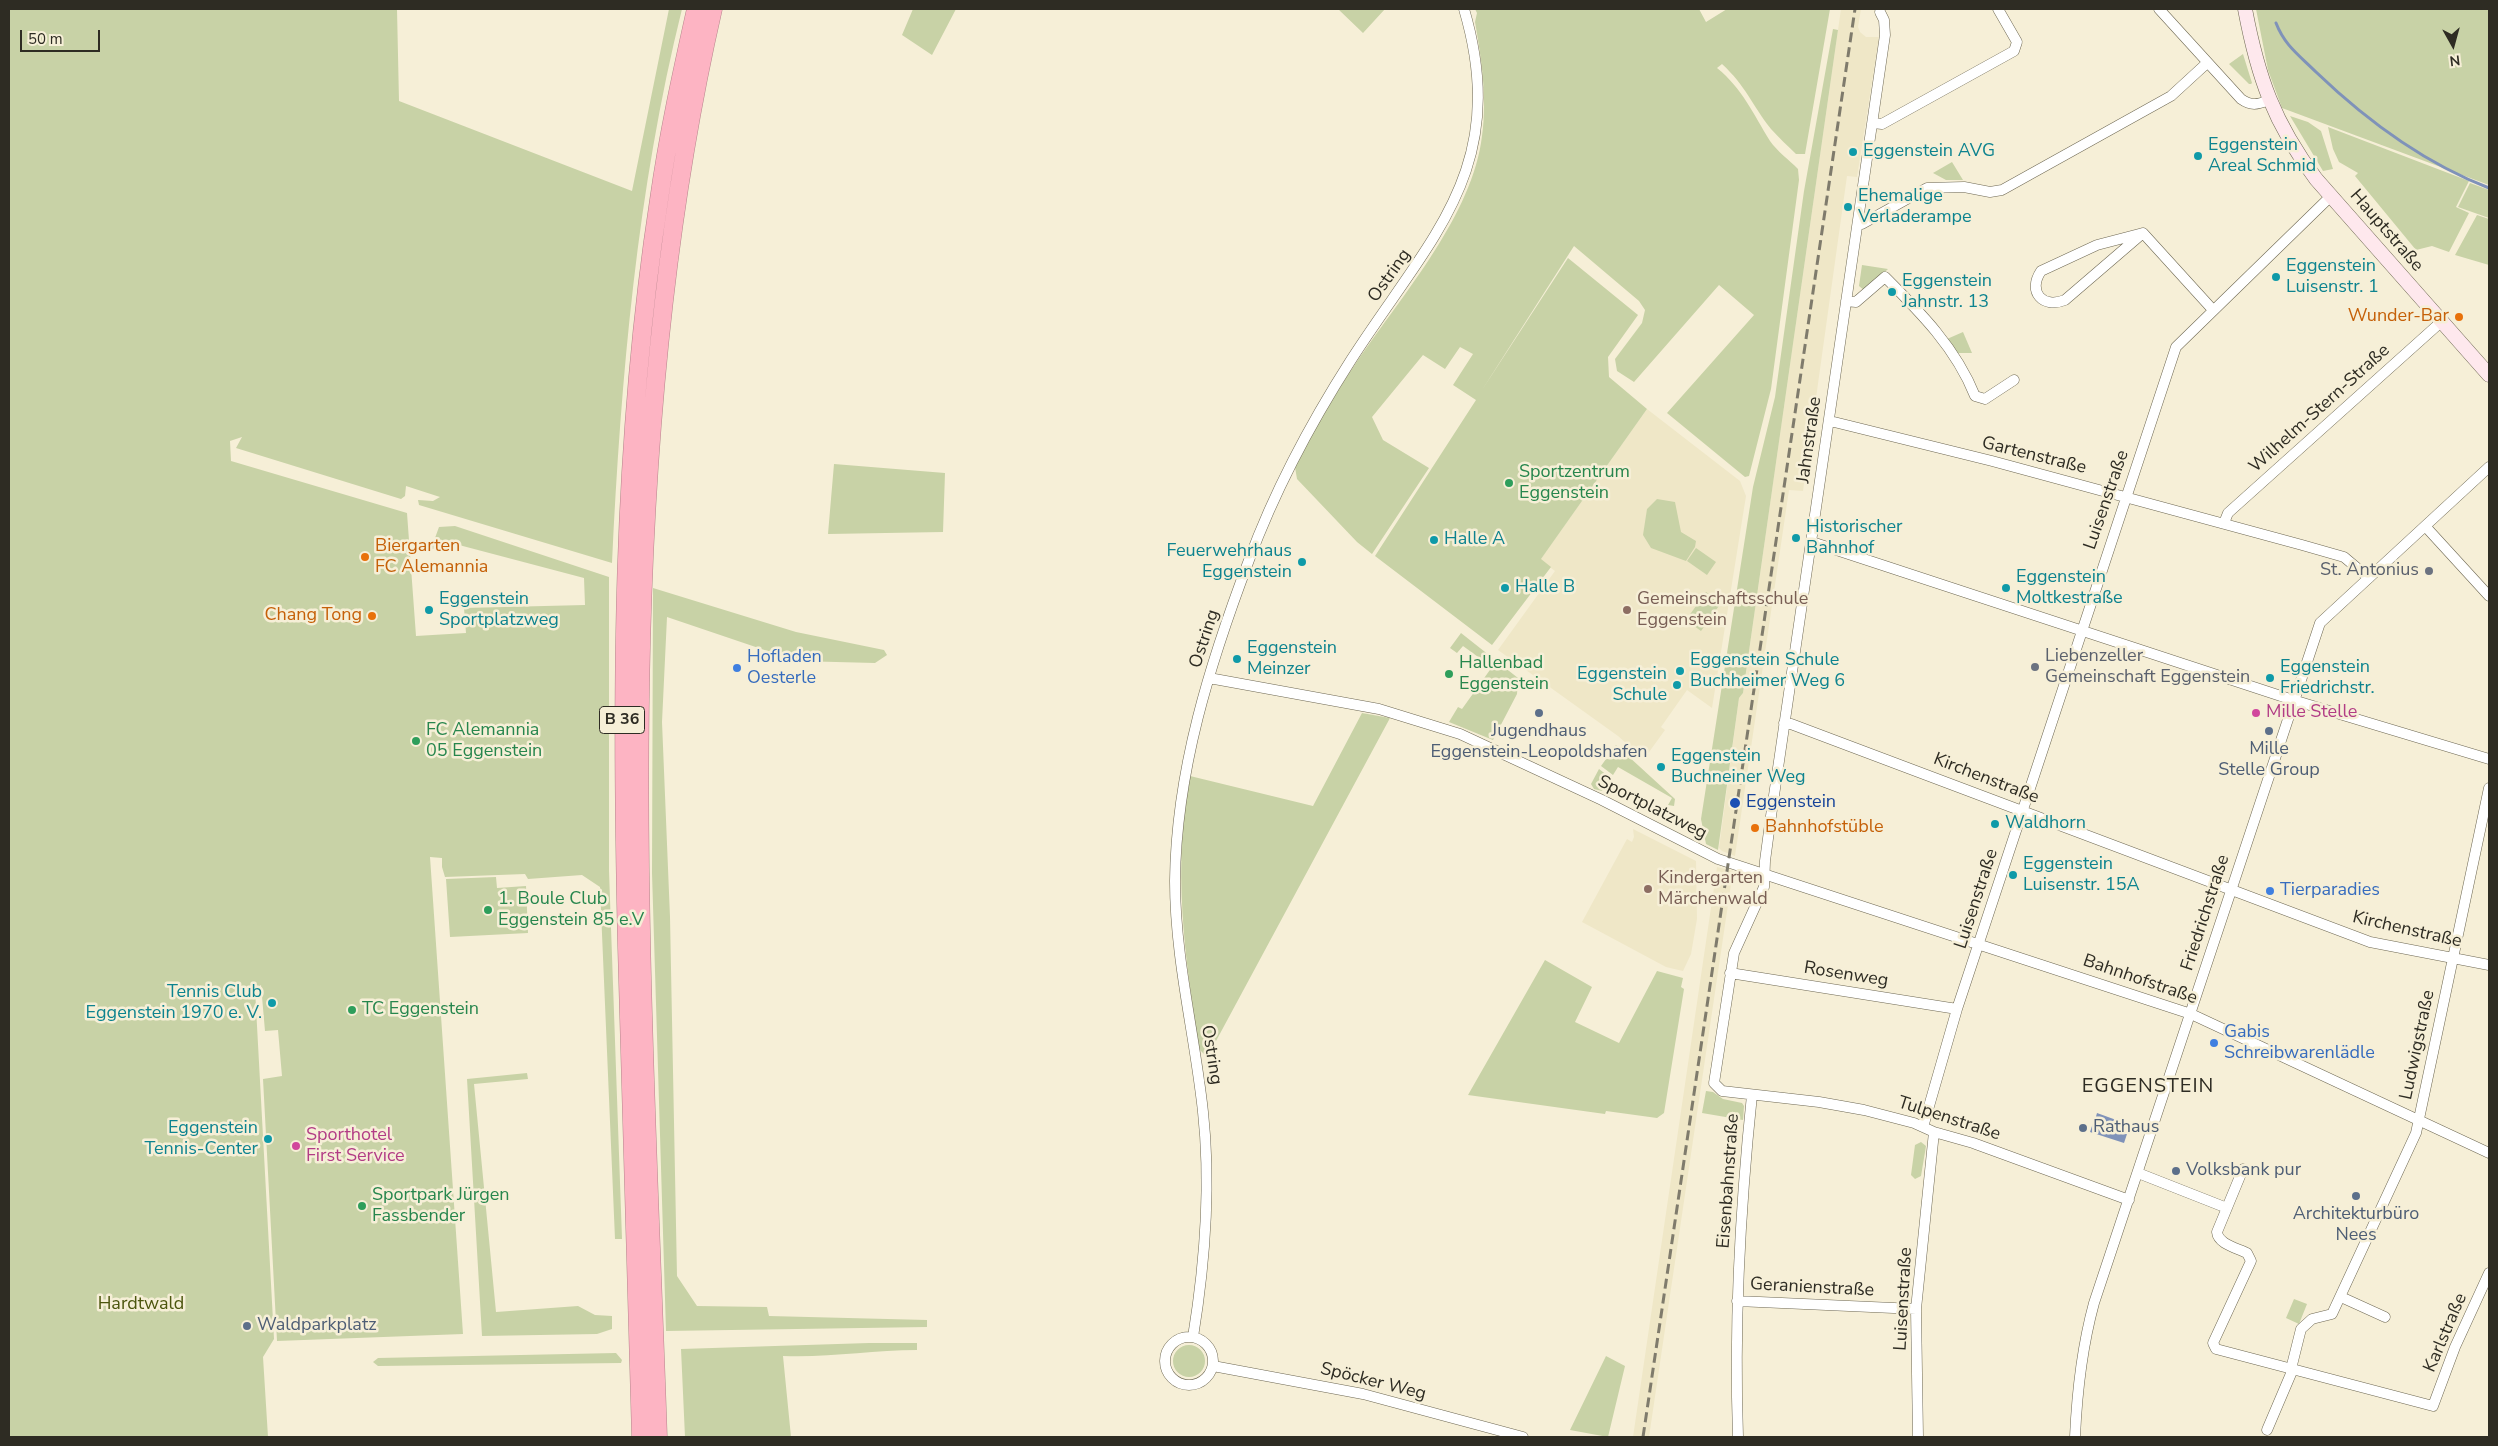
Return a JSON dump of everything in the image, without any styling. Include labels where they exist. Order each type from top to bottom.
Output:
[{"type":"highway","name":"B 36","points":[[641,1437],[626,938],[622,715],[623,651],[631,476],[643,326],[661,183],[696,9]]},
{"type":"highway","name":"B 36","points":[[658,1437],[642,918],[642,650],[649,476],[672,234],[691,111],[713,9]]},
{"type":"street","name":"Ostring","points":[[1192,1337],[1204,1234],[1205,1152],[1197,1062],[1180,959],[1175,883],[1183,781],[1210,678],[1264,519],[1286,473],[1328,396],[1429,248],[1452,208],[1468,169],[1475,137],[1478,106],[1477,72],[1464,9]]},
{"type":"street","points":[[1873,123],[1882,124],[2014,51],[2017,42],[1998,9]]},
{"type":"street","points":[[2159,9],[2207,63],[2249,105],[2257,105],[2269,100]]},
{"type":"street","name":"Hauptstraße","points":[[2245,9],[2256,64],[2269,100],[2294,149],[2330,196],[2489,375]]},
{"type":"street","name":"Jahnstraße","points":[[1766,874],[1764,861],[1859,224],[1885,35],[1884,20],[1880,12]]},
{"type":"street","points":[[1859,224],[1927,188],[1964,187],[1986,192],[2002,190],[2171,96],[2207,63]]},
{"type":"street","name":"Luisenstraße","points":[[1922,1127],[1957,1009],[2176,347],[2330,196]]},
{"type":"street","points":[[2143,233],[2213,310]]},
{"type":"street","points":[[2143,233],[2065,300],[2056,304],[2046,302],[2039,296],[2035,286],[2036,278],[2041,271],[2098,245],[2143,233]]},
{"type":"street","points":[[1846,301],[1856,302],[1885,276],[1936,329],[1966,374],[1975,396],[1986,398],[2014,380]]},
{"type":"street","name":"Wilhelm-Stern-Straße","points":[[2224,523],[2228,513],[2441,322]]},
{"type":"street","name":"Gartenstraße","points":[[1830,420],[2224,523],[2344,557],[2369,578]]},
{"type":"street","name":"Friedrichstraße","points":[[2075,1437],[2080,1368],[2085,1334],[2094,1303],[2320,623],[2489,467]]},
{"type":"street","points":[[2425,526],[2489,596]]},
{"type":"street","points":[[1812,542],[2293,700],[2489,759]]},
{"type":"street","name":"Sportplatzweg","points":[[1210,678],[1379,709],[1460,734],[1602,800],[1702,852],[1766,874]]},
{"type":"street","name":"Kirchenstraße","points":[[1784,723],[1801,727],[2370,942],[2489,965]]},
{"type":"street","name":"Ludwigstraße","points":[[2292,1369],[2301,1329],[2312,1319],[2332,1314],[2412,1142],[2419,1120],[2489,788]]},
{"type":"street","name":"Bahnhofstraße","points":[[1766,874],[2191,1014],[2489,1153]]},
{"type":"street","name":"Eisenbahnstraße","points":[[1738,1437],[1736,1370],[1737,1301],[1752,1095],[1722,1091],[1714,1083],[1734,952],[1764,887],[1766,874]]},
{"type":"street","name":"Rosenweg","points":[[1730,973],[1957,1009]]},
{"type":"street","name":"Tulpenstraße","points":[[1752,1095],[1864,1110],[1973,1143],[2129,1200]]},
{"type":"street","name":"Luisenstraße","points":[[1918,1437],[1916,1309],[1934,1132]]},
{"type":"street","points":[[2243,1168],[2226,1208],[2218,1237],[2220,1241],[2247,1253],[2251,1261],[2214,1346],[2216,1349],[2292,1369],[2267,1430]]},
{"type":"street","points":[[2138,1173],[2226,1208]]},
{"type":"street","name":"Karlstraße","points":[[2292,1369],[2433,1406],[2455,1347],[2489,1273]]},
{"type":"street","points":[[2340,1297],[2385,1317]]},
{"type":"street","name":"Geranienstraße","points":[[1737,1301],[1916,1309]]},
{"type":"street","points":[[1192,1337],[1206,1344],[1211,1350],[1213,1366],[1206,1378],[1193,1385],[1178,1382],[1168,1372],[1165,1358],[1167,1350],[1179,1339],[1192,1337]]},
{"type":"street","name":"Spöcker Weg","points":[[1213,1366],[1363,1394],[1523,1437]]},
{"type":"shaded area","points":[[1841,9],[1861,9],[1858,27],[1860,32],[1866,37],[1879,37],[1857,177],[1847,176],[1803,491],[1789,490],[1735,856],[1719,848],[1739,698],[1743,693]]},
{"type":"shaded area","name":"Gemeinschaftsschule Eggenstein","points":[[1647,409],[1740,481],[1746,496],[1712,708],[1687,690],[1661,727],[1665,730],[1644,759],[1618,736],[1498,650],[1555,571],[1540,560]]},
{"type":"shaded area","name":"Kindergarten Märchenwald","points":[[1633,829],[1696,861],[1697,919],[1691,954],[1683,971],[1666,967],[1582,922],[1627,839],[1632,842],[1634,837]]},
{"type":"shaded area","points":[[1717,867],[1733,871],[1649,1437],[1633,1437]]},
{"type":"green space","name":"Hardtwald","points":[[9,9],[397,9],[399,101],[632,191],[669,9],[682,9],[666,77],[642,215],[626,353],[612,563],[419,505],[418,500],[433,501],[440,497],[406,486],[405,496],[401,499],[236,448],[242,437],[230,441],[231,461],[407,513],[416,636],[466,633],[464,608],[585,605],[584,578],[459,545],[431,549],[439,527],[455,526],[609,577],[609,871],[622,1239],[615,1239],[600,887],[582,875],[528,879],[525,874],[445,877],[442,858],[430,857],[463,1334],[277,1341],[263,1079],[282,1076],[278,1030],[265,1031],[261,985],[255,989],[274,1339],[263,1357],[268,1437],[9,1437]]},
{"type":"green space","points":[[913,9],[956,9],[932,55],[902,35]]},
{"type":"green space","points":[[1338,9],[1385,9],[1363,33]]},
{"type":"green space","points":[[1475,9],[1699,9],[1706,22],[1727,9],[1830,9],[1805,154],[1796,154],[1774,132],[1737,80],[1722,64],[1717,68],[1741,93],[1773,145],[1798,169],[1799,180],[1771,389],[1749,476],[1745,477],[1667,413],[1754,315],[1719,285],[1634,382],[1617,371],[1615,359],[1642,323],[1645,310],[1639,301],[1574,246],[1482,390],[1568,258],[1638,315],[1608,357],[1609,377],[1647,409],[1541,559],[1551,567],[1492,645],[1375,556],[1476,400],[1453,385],[1473,354],[1460,347],[1445,369],[1423,355],[1372,417],[1383,440],[1429,468],[1372,554],[1357,542],[1297,479],[1295,467],[1323,415],[1346,378],[1447,231],[1474,173],[1481,143],[1484,113],[1483,82],[1475,22],[1477,13]]},
{"type":"green space","points":[[2256,9],[2489,9],[2489,185],[2282,108],[2268,70]]},
{"type":"green space","points":[[1833,29],[1838,30],[1743,693],[1739,698],[1718,850],[1706,844],[1701,819],[1753,487],[1775,397],[1804,191]]},
{"type":"green space","points":[[2243,54],[2252,83],[2251,84],[2229,64]]},
{"type":"green space","points":[[2290,116],[2308,122],[2321,131],[2333,169],[2323,171]]},
{"type":"green space","points":[[2328,127],[2469,181],[2456,207],[2469,213],[2449,252],[2432,246],[2416,250],[2355,176],[2358,173],[2339,162],[2333,149]]},
{"type":"green space","points":[[1952,162],[1963,180],[1946,180],[1933,173]]},
{"type":"green space","points":[[2470,183],[2489,190],[2489,218],[2458,207]]},
{"type":"green space","points":[[2477,215],[2489,219],[2489,265],[2455,255]]},
{"type":"green space","points":[[1862,265],[1888,269],[1865,291],[1859,286]]},
{"type":"green space","points":[[1963,332],[1972,353],[1957,353],[1947,339]]},
{"type":"green space","points":[[834,464],[945,473],[943,532],[828,534]]},
{"type":"green space","points":[[1657,499],[1675,502],[1681,532],[1696,541],[1695,547],[1686,561],[1651,548],[1643,535],[1647,509]]},
{"type":"green space","points":[[1696,548],[1716,562],[1707,575],[1687,561]]},
{"type":"green space","points":[[653,588],[796,632],[884,650],[887,655],[875,663],[797,661],[667,617],[662,722],[670,917],[677,1276],[697,1306],[767,1307],[769,1316],[927,1320],[927,1327],[666,1331],[652,873]]},
{"type":"green space","points":[[1706,592],[1721,603],[1701,631],[1686,620]]},
{"type":"green space","points":[[1461,633],[1518,678],[1517,694],[1493,740],[1449,722],[1458,707],[1462,709],[1492,667],[1463,646],[1457,653],[1450,648]]},
{"type":"green space","points":[[1362,713],[1390,718],[1209,1054],[1205,1055],[1199,1049],[1189,981],[1182,912],[1182,844],[1190,776],[1313,806]]},
{"type":"green space","points":[[1616,745],[1675,799],[1674,806],[1668,805],[1672,798],[1618,767],[1613,775],[1601,766]]},
{"type":"green space","points":[[1599,769],[1611,778],[1602,791],[1594,789],[1591,784]]},
{"type":"green space","name":"1. Boule Club Eggenstein 85 e.V","points":[[496,877],[497,888],[526,886],[528,933],[450,937],[446,879]]},
{"type":"green space","points":[[1545,960],[1592,987],[1575,1022],[1619,1043],[1657,971],[1683,978],[1681,987],[1684,989],[1664,1113],[1657,1118],[1606,1111],[1605,1114],[1468,1095]]},
{"type":"green space","points":[[527,1073],[528,1079],[474,1084],[496,1312],[578,1306],[595,1315],[612,1316],[612,1329],[597,1334],[482,1336],[467,1079]]},
{"type":"green space","points":[[1706,1091],[1713,1092],[1723,1099],[1742,1103],[1744,1106],[1743,1120],[1702,1113]]},
{"type":"green space","points":[[1921,1142],[1926,1146],[1921,1176],[1915,1179],[1911,1175],[1915,1145]]},
{"type":"green space","points":[[2294,1299],[2307,1304],[2299,1324],[2286,1318]]},
{"type":"green space","points":[[917,1343],[917,1350],[783,1356],[791,1437],[685,1437],[681,1349]]},
{"type":"green space","points":[[1189,1345],[1195,1346],[1200,1350],[1204,1355],[1204,1367],[1200,1372],[1195,1376],[1189,1377],[1183,1376],[1178,1372],[1174,1367],[1173,1361],[1174,1355],[1178,1350],[1183,1346]]},
{"type":"green space","points":[[616,1353],[622,1360],[621,1363],[378,1366],[373,1362],[378,1358]]},
{"type":"green space","points":[[1606,1356],[1625,1366],[1608,1437],[1570,1430]]},
{"type":"water","points":[[2097,1113],[2130,1125],[2124,1143],[2090,1132],[2093,1123],[2097,1124],[2098,1121],[2095,1120]]},
{"type":"waterway","points":[[2276,23],[2288,44],[2298,55],[2355,107],[2419,153],[2465,178],[2489,188]]},
{"type":"railway","points":[[1643,1437],[1855,9]]},
{"type":"place","name":"Eggenstein AVG","points":[[1853,152]]},
{"type":"place","name":"Eggenstein Areal Schmid","points":[[2198,156]]},
{"type":"place","name":"Ehemalige Verladerampe","points":[[1848,207]]},
{"type":"place","name":"Eggenstein Luisenstr. 1","points":[[2276,277]]},
{"type":"place","name":"Eggenstein Jahnstr. 13","points":[[1892,292]]},
{"type":"place","name":"Wunder-Bar","points":[[2459,317]]},
{"type":"place","name":"Sportzentrum Eggenstein","points":[[1509,483]]},
{"type":"place","name":"Historischer Bahnhof","points":[[1796,538]]},
{"type":"place","name":"Halle A","points":[[1434,540]]},
{"type":"place","name":"Biergarten FC Alemannia","points":[[365,557]]},
{"type":"place","name":"Feuerwehrhaus Eggenstein","points":[[1302,562]]},
{"type":"place","name":"St. Antonius","points":[[2429,571]]},
{"type":"place","name":"Halle B","points":[[1505,588]]},
{"type":"place","name":"Eggenstein Moltkestraße","points":[[2006,588]]},
{"type":"place","name":"Eggenstein Sportplatzweg","points":[[429,610]]},
{"type":"place","name":"Gemeinschaftsschule Eggenstein","points":[[1627,610]]},
{"type":"place","name":"Chang Tong","points":[[372,616]]},
{"type":"place","name":"Eggenstein Meinzer","points":[[1237,659]]},
{"type":"place","name":"Liebenzeller Gemeinschaft Eggenstein","points":[[2035,667]]},
{"type":"place","name":"Hofladen Oesterle","points":[[737,668]]},
{"type":"place","name":"Eggenstein Schule Buchheimer Weg 6","points":[[1680,671]]},
{"type":"place","name":"Hallenbad Eggenstein","points":[[1449,674]]},
{"type":"place","name":"Eggenstein Friedrichstr.","points":[[2270,678]]},
{"type":"place","name":"Eggenstein Schule","points":[[1677,685]]},
{"type":"place","name":"Jugendhaus Eggenstein-Leopoldshafen","points":[[1539,713]]},
{"type":"place","name":"Mille Stelle","points":[[2256,713]]},
{"type":"place","name":"Mille Stelle Group","points":[[2269,731]]},
{"type":"place","name":"FC Alemannia 05 Eggenstein","points":[[416,741]]},
{"type":"place","name":"Eggenstein Buchneiner Weg","points":[[1661,767]]},
{"type":"place","name":"Eggenstein","points":[[1735,803]]},
{"type":"place","name":"Waldhorn","points":[[1995,824]]},
{"type":"place","name":"Bahnhofstüble","points":[[1755,828]]},
{"type":"place","name":"Eggenstein Luisenstr. 15A","points":[[2013,875]]},
{"type":"place","name":"Kindergarten Märchenwald","points":[[1648,889]]},
{"type":"place","name":"Tierparadies","points":[[2270,891]]},
{"type":"place","name":"1. Boule Club Eggenstein 85 e.V","points":[[488,910]]},
{"type":"place","name":"Tennis Club Eggenstein 1970 e. V.","points":[[272,1003]]},
{"type":"place","name":"TC Eggenstein","points":[[352,1010]]},
{"type":"place","name":"Gabis Schreibwarenlädle","points":[[2214,1043]]},
{"type":"place","name":"Rathaus","points":[[2083,1128]]},
{"type":"place","name":"Eggenstein Tennis-Center","points":[[268,1139]]},
{"type":"place","name":"Sporthotel First Service","points":[[296,1146]]},
{"type":"place","name":"Volksbank pur","points":[[2176,1171]]},
{"type":"place","name":"Architekturbüro Nees","points":[[2356,1196]]},
{"type":"place","name":"Sportpark Jürgen Fassbender","points":[[362,1206]]},
{"type":"place","name":"Waldparkplatz","points":[[247,1326]]},
{"type":"district","name":"EGGENSTEIN","points":[[2148,1087]]}]
